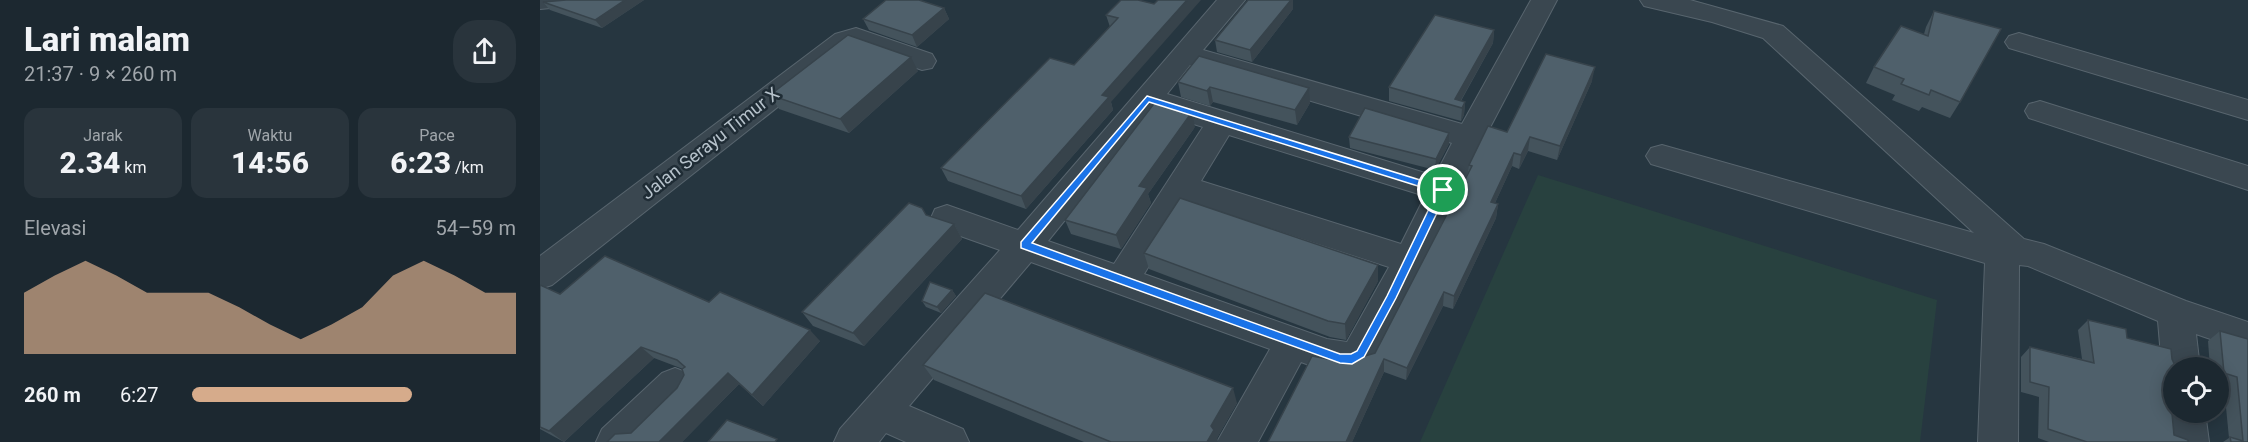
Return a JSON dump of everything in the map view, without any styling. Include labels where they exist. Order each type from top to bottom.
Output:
[{"type":"street","points":[[540,2],[564,0]]},
{"type":"street","points":[[854,442],[1025,245],[1184,54],[1232,0]]},
{"type":"street","points":[[947,218],[1123,279],[1293,342],[1340,358],[1352,359],[1360,354],[1391,298],[1470,137],[1544,0]]},
{"type":"street","points":[[1653,0],[1719,15],[1773,32],[1805,59],[2007,258],[1998,442]]},
{"type":"street","name":"Jalan Serayu Timur X","points":[[540,275],[844,40],[856,37],[922,61]]},
{"type":"street","points":[[2019,42],[2248,110]]},
{"type":"street","points":[[1184,54],[1470,137]]},
{"type":"street","points":[[1147,99],[1443,190]]},
{"type":"street","points":[[2040,111],[2248,178]]},
{"type":"street","points":[[1123,279],[1222,122]]},
{"type":"street","points":[[1662,156],[2007,258],[2032,254],[2175,312],[2248,337]]},
{"type":"street","points":[[1180,187],[1408,260]]},
{"type":"street","points":[[2175,312],[2180,357]]},
{"type":"street","points":[[1237,442],[1293,342]]},
{"type":"street","points":[[616,442],[675,385]]},
{"type":"street","points":[[880,412],[949,442]]},
{"type":"street","points":[[2187,423],[2189,442]]},
{"type":"green space","points":[[1538,175],[1937,300],[1920,442],[1420,442]]},
{"type":"building","points":[[625,0],[595,20],[543,2]]},
{"type":"building","points":[[886,0],[919,0],[944,8],[912,35],[863,19]]},
{"type":"building","points":[[1121,0],[1138,0],[1154,4],[1158,0],[1187,0],[1102,95],[1109,97],[1021,196],[941,168],[1050,58],[1074,65],[1118,18],[1106,15]]},
{"type":"building","points":[[1248,0],[1291,0],[1250,50],[1215,40]]},
{"type":"building","points":[[1934,11],[2001,29],[1960,102],[1931,90],[1929,95],[1901,84],[1904,79],[1874,67],[1901,26],[1928,36]]},
{"type":"building","points":[[1435,15],[1494,30],[1455,99],[1465,102],[1462,108],[1389,87]]},
{"type":"building","points":[[848,35],[911,57],[840,119],[770,95]]},
{"type":"building","points":[[1546,54],[1595,67],[1560,146],[1530,137],[1521,155],[1514,153],[1491,202],[1498,204],[1454,296],[1444,292],[1407,368],[1384,359],[1346,442],[1268,442],[1312,356],[1344,362],[1375,353],[1472,166],[1469,165],[1488,126],[1507,132]]},
{"type":"building","points":[[1199,56],[1309,88],[1295,110],[1210,87],[1207,91],[1178,82]]},
{"type":"building","points":[[1156,101],[1192,112],[1139,186],[1147,188],[1116,235],[1065,220]]},
{"type":"building","points":[[1365,108],[1449,133],[1436,159],[1349,137]]},
{"type":"building","points":[[1180,198],[1378,265],[1345,324],[1328,321],[1144,253]]},
{"type":"building","points":[[909,203],[922,208],[926,215],[954,224],[853,333],[802,312]]},
{"type":"building","points":[[605,256],[709,302],[720,292],[810,330],[752,395],[728,373],[659,442],[607,442],[615,434],[631,433],[677,388],[684,375],[682,369],[685,367],[677,360],[641,347],[549,431],[540,427],[540,285],[560,294]]},
{"type":"building","points":[[930,282],[952,290],[937,307],[922,301]]},
{"type":"building","points":[[985,293],[1233,388],[1211,426],[1214,430],[1207,442],[1111,442],[923,365]]},
{"type":"building","points":[[2088,320],[2126,329],[2127,338],[2171,349],[2172,357],[2163,357],[2163,423],[2173,423],[2174,435],[2188,442],[2087,442],[2048,429],[2049,387],[2030,382],[2030,347],[2094,363]]},
{"type":"building","points":[[2220,331],[2248,339],[2248,442],[2231,442],[2230,437],[2243,441],[2237,377],[2229,375],[2229,357],[2222,357]]},
{"type":"building","points":[[727,420],[777,439],[775,442],[708,442]]},
{"type":"route","points":[[1147,99],[1443,190],[1391,298],[1360,354],[1352,359],[1340,358],[1293,342],[1025,245],[1147,99]]}]
